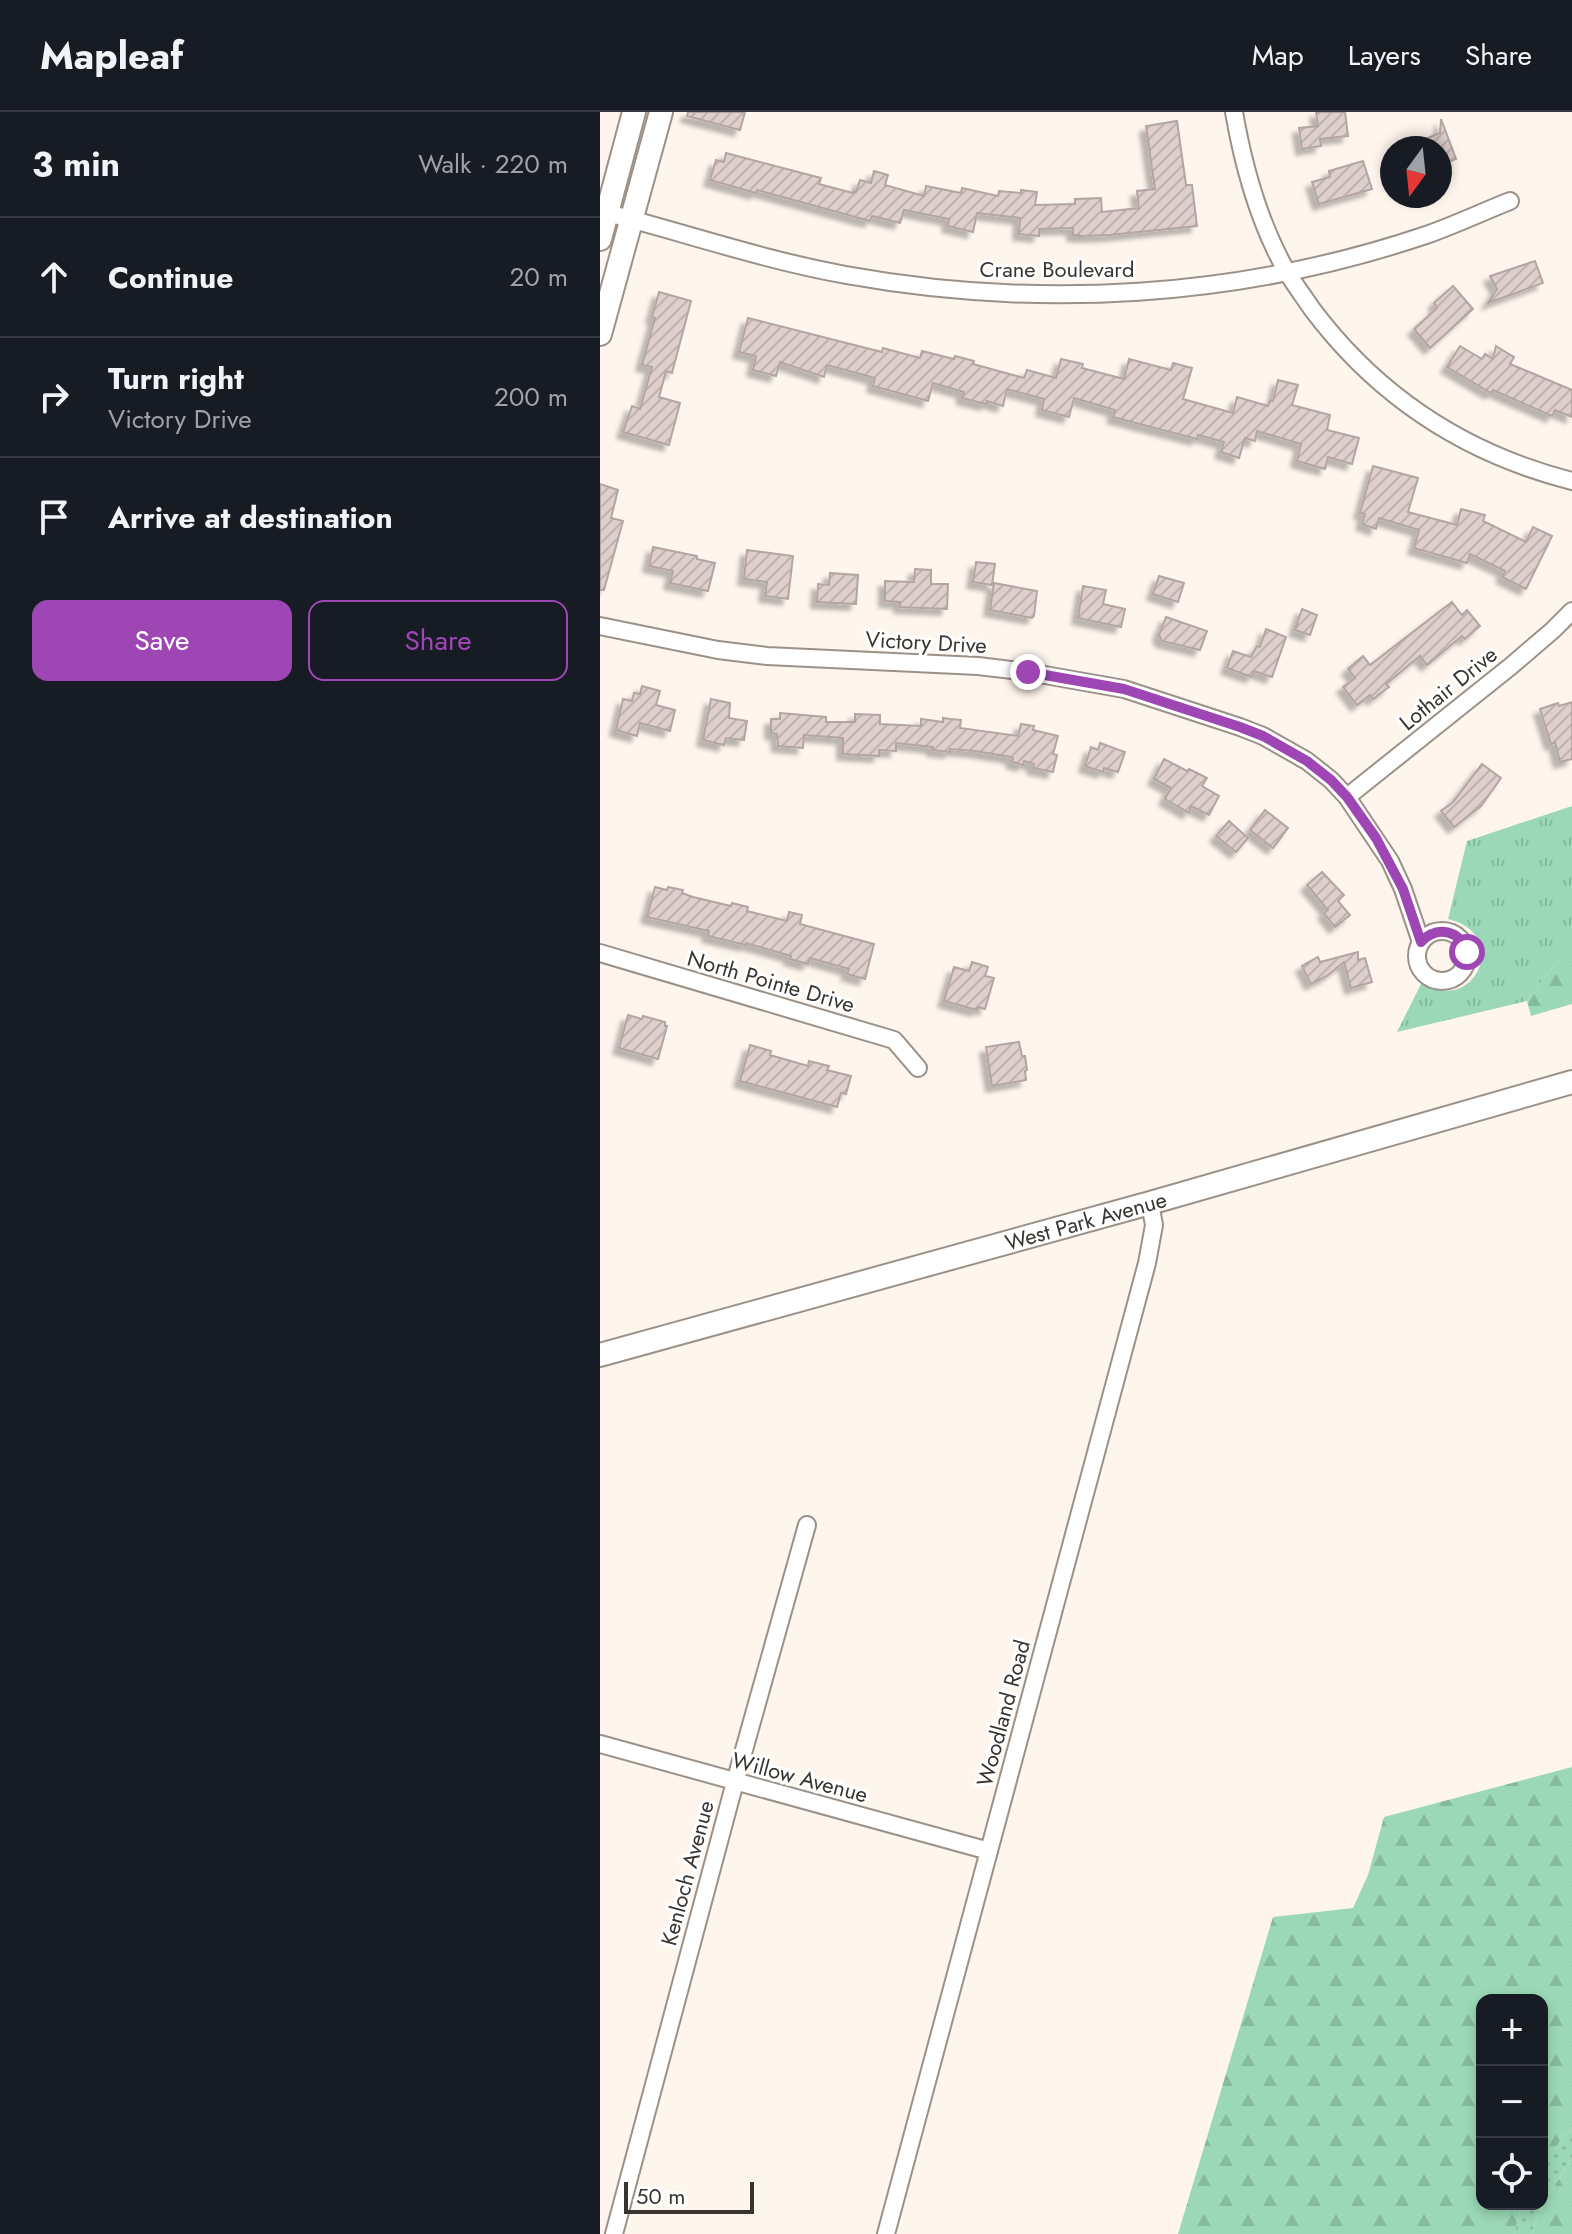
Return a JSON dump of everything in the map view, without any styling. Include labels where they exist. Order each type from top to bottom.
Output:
[{"type":"main road","points":[[600,239],[604,212],[634,112]]},
{"type":"main road","points":[[600,334],[661,112]]},
{"type":"main road","name":"West Park Avenue","points":[[600,1355],[1572,1082]]},
{"type":"street","points":[[1234,112],[1241,154],[1253,196],[1282,264],[1329,330],[1370,375],[1411,408],[1458,438],[1510,462],[1572,481]]},
{"type":"street","name":"Crane Boulevard","points":[[604,212],[762,256],[844,275],[942,290],[1027,295],[1126,293],[1249,280],[1357,255],[1427,234],[1510,201]]},
{"type":"street","name":"Lothair Drive","points":[[1347,797],[1511,666],[1572,611]]},
{"type":"street","name":"Victory Drive","points":[[600,626],[718,650],[767,656],[978,666],[1095,682],[1263,736],[1307,761],[1347,797],[1390,861],[1421,942]]},
{"type":"street","name":"North Pointe Drive","points":[[600,953],[894,1040],[918,1068]]},
{"type":"street","name":"Woodland Road","points":[[886,2234],[1147,1263],[1154,1225],[1150,1203]]},
{"type":"street","name":"Kenloch Avenue","points":[[614,2234],[807,1525]]},
{"type":"street","name":"Willow Avenue","points":[[600,1744],[989,1851]]},
{"type":"green space","points":[[1572,806],[1572,958],[1555,964],[1527,1001],[1397,1032],[1421,984],[1440,990],[1455,990],[1467,984],[1481,962],[1481,949],[1476,937],[1465,926],[1448,919],[1467,841]]},
{"type":"green space","points":[[1572,958],[1572,1004],[1531,1016],[1527,1001],[1555,964]]},
{"type":"green space","points":[[1572,1767],[1572,2129],[1548,2159],[1548,1994],[1476,1994],[1476,2210],[1520,2210],[1514,2234],[1178,2234],[1273,1917],[1353,1908],[1368,1875],[1384,1817]]},
{"type":"green space","points":[[1572,2129],[1572,2158],[1548,2196],[1548,2159]]},
{"type":"green space","points":[[1572,2158],[1572,2234],[1531,2234],[1541,2210],[1548,2210],[1548,2196]]},
{"type":"green space","points":[[1520,2210],[1541,2210],[1531,2234],[1514,2234]]},
{"type":"building","points":[[688,112],[745,112],[740,130],[687,116]]},
{"type":"building","points":[[1316,112],[1345,112],[1348,136],[1320,139],[1321,146],[1302,149],[1299,128],[1318,126]]},
{"type":"building","points":[[1441,119],[1447,136],[1433,136],[1440,133]]},
{"type":"building","points":[[1177,121],[1186,185],[1192,185],[1197,226],[1079,236],[1073,235],[1073,228],[1039,229],[1039,236],[1019,234],[1020,218],[977,213],[973,232],[948,226],[949,219],[904,210],[900,223],[872,216],[870,221],[710,180],[716,160],[724,162],[726,153],[821,178],[819,184],[853,193],[860,180],[871,183],[874,171],[888,175],[885,185],[924,196],[926,186],[961,193],[962,188],[998,196],[999,191],[1021,193],[1021,190],[1037,192],[1035,205],[1075,204],[1075,199],[1101,198],[1102,212],[1139,208],[1137,191],[1155,189],[1146,126]]},
{"type":"building","points":[[1363,161],[1372,189],[1319,204],[1312,182],[1330,177],[1329,171]]},
{"type":"building","points":[[1535,261],[1543,283],[1488,303],[1497,289],[1490,276]]},
{"type":"building","points":[[1453,286],[1473,309],[1430,348],[1414,329],[1437,308],[1434,303]]},
{"type":"building","points":[[659,292],[691,301],[672,373],[666,371],[659,397],[680,403],[669,445],[623,432],[632,406],[640,409],[652,367],[642,365]]},
{"type":"building","points":[[748,318],[882,352],[883,348],[920,358],[922,351],[954,359],[955,356],[1024,378],[1027,370],[1056,378],[1061,359],[1124,379],[1129,359],[1171,370],[1173,363],[1192,368],[1183,399],[1233,413],[1237,397],[1268,406],[1270,400],[1273,401],[1278,380],[1298,385],[1292,405],[1330,415],[1327,430],[1359,438],[1352,464],[1328,457],[1325,469],[1297,461],[1301,444],[1257,431],[1255,441],[1245,438],[1239,458],[1221,452],[1224,442],[1198,435],[1197,439],[1113,417],[1115,410],[1074,398],[1069,417],[1042,410],[1044,399],[1007,389],[1003,406],[962,398],[964,392],[933,383],[928,401],[873,386],[875,378],[827,365],[824,377],[780,362],[776,376],[753,370],[756,356],[739,352]]},
{"type":"building","points":[[1460,346],[1482,359],[1485,354],[1493,359],[1496,346],[1514,357],[1510,364],[1572,390],[1572,417],[1555,410],[1552,416],[1493,390],[1491,393],[1447,367]]},
{"type":"building","points":[[1373,466],[1418,478],[1408,512],[1457,525],[1461,509],[1485,515],[1483,521],[1526,542],[1533,527],[1552,536],[1526,589],[1502,577],[1505,571],[1470,554],[1467,563],[1414,548],[1419,530],[1379,518],[1376,529],[1362,524],[1365,514],[1360,513]]},
{"type":"building","points":[[600,484],[618,490],[611,518],[623,521],[604,590],[600,590]]},
{"type":"building","points":[[653,547],[715,563],[708,591],[670,583],[673,571],[649,566]]},
{"type":"building","points":[[747,550],[793,556],[788,599],[765,596],[767,582],[744,579]]},
{"type":"building","points":[[976,562],[995,564],[992,585],[973,582]]},
{"type":"building","points":[[915,569],[931,570],[931,584],[948,584],[947,609],[900,607],[900,602],[885,601],[885,581],[914,582]]},
{"type":"building","points":[[830,573],[858,575],[856,604],[817,602],[818,584],[829,585]]},
{"type":"building","points":[[1159,576],[1184,583],[1178,602],[1153,594]]},
{"type":"building","points":[[994,583],[1037,591],[1034,616],[990,610]]},
{"type":"building","points":[[1083,586],[1106,590],[1103,604],[1125,609],[1121,627],[1078,618]]},
{"type":"building","points":[[1452,602],[1462,615],[1467,610],[1480,626],[1465,639],[1462,636],[1427,665],[1420,656],[1386,684],[1389,687],[1373,699],[1370,695],[1357,705],[1343,687],[1355,678],[1348,669],[1363,656],[1370,665]]},
{"type":"building","points":[[1302,609],[1317,615],[1310,635],[1295,630]]},
{"type":"building","points":[[1166,617],[1207,631],[1200,650],[1162,641],[1159,635]]},
{"type":"building","points":[[1266,629],[1286,637],[1272,677],[1254,671],[1252,677],[1227,668],[1233,651],[1251,657],[1257,646],[1260,647]]},
{"type":"building","points":[[642,686],[660,691],[656,705],[675,710],[670,731],[640,723],[637,736],[616,730],[623,699],[632,701],[634,693],[640,694]]},
{"type":"building","points":[[711,699],[730,703],[729,718],[747,721],[744,740],[726,738],[724,745],[703,740]]},
{"type":"building","points":[[1572,702],[1572,759],[1560,762],[1540,709]]},
{"type":"building","points":[[780,713],[826,717],[826,722],[855,722],[855,714],[880,715],[880,724],[921,726],[921,719],[943,722],[943,718],[961,720],[960,728],[1018,736],[1021,724],[1058,736],[1053,754],[1057,755],[1053,772],[1033,768],[1034,764],[1024,761],[1023,765],[1012,762],[1011,757],[975,751],[933,750],[933,747],[896,743],[896,751],[879,750],[879,756],[843,754],[843,738],[804,735],[803,748],[778,746],[777,734],[771,733],[771,719],[780,719]]},
{"type":"building","points":[[1100,743],[1125,752],[1118,772],[1104,768],[1103,772],[1085,766],[1091,747],[1098,750]]},
{"type":"building","points":[[1164,759],[1207,778],[1202,786],[1219,796],[1209,815],[1191,806],[1189,813],[1165,799],[1171,788],[1154,779]]},
{"type":"building","points":[[1482,764],[1501,778],[1481,806],[1454,827],[1441,811],[1453,802]]},
{"type":"building","points":[[1265,810],[1288,828],[1273,848],[1250,830]]},
{"type":"building","points":[[1229,821],[1248,838],[1236,852],[1216,836]]},
{"type":"building","points":[[1322,872],[1344,895],[1338,901],[1350,915],[1335,927],[1324,913],[1328,910],[1307,885]]},
{"type":"building","points":[[655,887],[683,890],[682,893],[693,897],[748,907],[747,911],[787,921],[789,912],[802,915],[800,924],[874,944],[865,979],[847,974],[849,969],[810,958],[808,964],[746,943],[708,936],[709,931],[647,917]]},
{"type":"building","points":[[1358,952],[1358,960],[1365,958],[1372,982],[1351,988],[1344,962],[1311,984],[1302,966],[1318,957],[1320,962]]},
{"type":"building","points":[[972,962],[988,967],[985,976],[994,978],[985,1009],[978,1007],[977,1010],[944,1001],[954,967],[969,971]]},
{"type":"building","points":[[628,1015],[665,1022],[667,1026],[658,1059],[619,1048]]},
{"type":"building","points":[[1019,1042],[1022,1056],[1025,1056],[1026,1080],[992,1086],[986,1047]]},
{"type":"building","points":[[750,1045],[771,1051],[770,1055],[808,1066],[809,1061],[829,1066],[827,1070],[851,1076],[846,1094],[841,1093],[837,1107],[740,1081]]},
{"type":"route","points":[[1028,672],[1124,689],[1263,736],[1307,761],[1347,797],[1376,838],[1403,889],[1421,942],[1435,932],[1443,931],[1459,937],[1467,952]]}]
